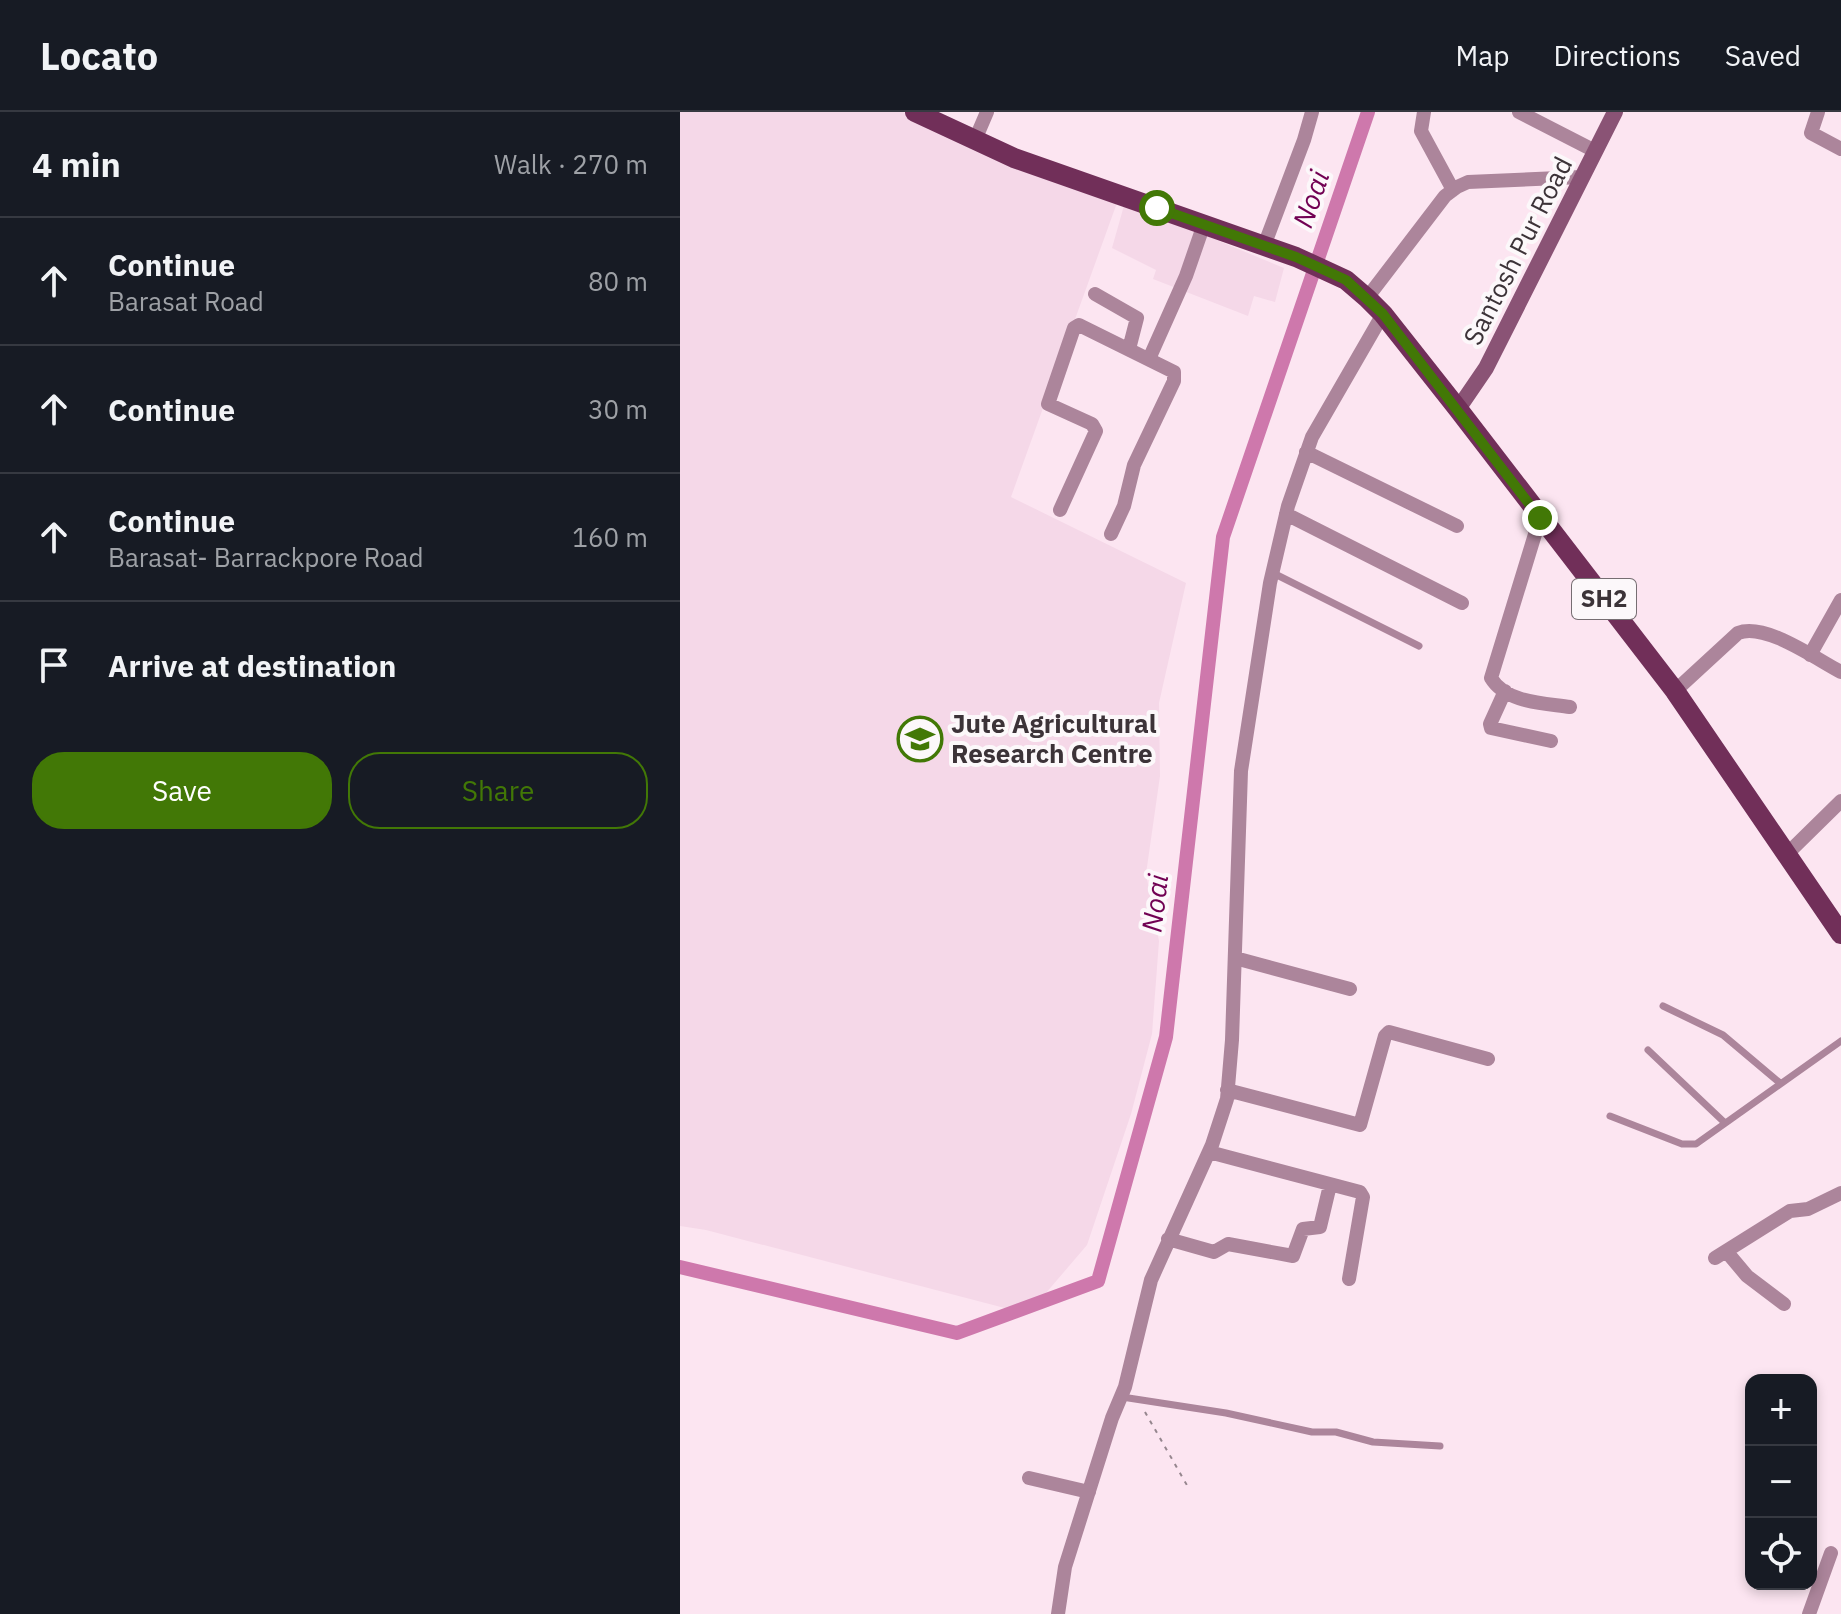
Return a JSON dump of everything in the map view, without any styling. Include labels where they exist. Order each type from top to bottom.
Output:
[{"type":"main road","name":"SH2","points":[[915,112],[1064,176],[1296,257],[1346,280],[1367,298],[1458,409],[1675,691],[1841,934]]},
{"type":"main road","name":"Santosh Pur Road","points":[[1458,409],[1486,368],[1615,112]]},
{"type":"street","points":[[975,140],[987,112]]},
{"type":"street","points":[[1264,246],[1312,112]]},
{"type":"street","points":[[1424,112],[1421,131],[1453,190]]},
{"type":"street","points":[[1519,112],[1595,151]]},
{"type":"street","points":[[1818,112],[1811,133],[1841,149]]},
{"type":"street","points":[[1367,298],[1453,190],[1468,182],[1582,177]]},
{"type":"street","points":[[1149,359],[1186,276],[1204,224]]},
{"type":"street","points":[[1095,294],[1137,318],[1129,349]]},
{"type":"street","points":[[1058,1614],[1061,1582],[1112,1418],[1122,1397],[1151,1280],[1219,1128],[1227,1090],[1241,771],[1273,573],[1286,514],[1312,437],[1383,314]]},
{"type":"street","points":[[1060,510],[1096,431],[1092,424],[1048,404],[1074,328],[1082,325],[1171,369],[1174,381],[1134,465],[1122,510],[1111,534]]},
{"type":"street","points":[[1306,452],[1457,526]]},
{"type":"street","points":[[1286,514],[1462,603]]},
{"type":"street","points":[[1540,518],[1491,678],[1517,698],[1570,707]]},
{"type":"street","points":[[1810,655],[1841,600]]},
{"type":"street","points":[[1675,691],[1745,630],[1765,632],[1841,672]]},
{"type":"street","points":[[1505,691],[1491,728],[1551,741]]},
{"type":"street","points":[[1786,855],[1841,801]]},
{"type":"street","points":[[1235,958],[1350,989]]},
{"type":"street","points":[[1227,1090],[1360,1125],[1389,1032],[1488,1059]]},
{"type":"street","points":[[1209,1152],[1360,1192],[1349,1279]]},
{"type":"street","points":[[1168,1239],[1214,1252],[1228,1244],[1293,1256],[1303,1229],[1320,1227],[1330,1185]]},
{"type":"street","points":[[1784,1304],[1720,1254],[1790,1211],[1808,1209],[1841,1193]]},
{"type":"street","points":[[1029,1478],[1089,1492]]},
{"type":"street","points":[[1809,1614],[1831,1553]]},
{"type":"lane","points":[[1273,573],[1419,646]]},
{"type":"lane","points":[[1663,1006],[1723,1035],[1780,1083]]},
{"type":"lane","points":[[1610,1116],[1690,1145],[1696,1144],[1841,1041]]},
{"type":"lane","points":[[1648,1050],[1725,1123]]},
{"type":"lane","points":[[1122,1397],[1226,1413],[1312,1432],[1336,1432],[1373,1442],[1440,1446]]},
{"type":"path","points":[[1139,1400],[1188,1487]]},
{"type":"shaded area","name":"Jute Agricultural Research Centre","points":[[680,112],[903,112],[1118,200],[1011,497],[1186,583],[1159,703],[1160,776],[1146,874],[1159,941],[1152,1034],[1131,1114],[1087,1245],[1028,1314],[706,1230],[680,1226]]},
{"type":"shaded area","points":[[1125,202],[1284,268],[1275,302],[1254,296],[1248,316],[1153,279],[1156,270],[1112,248]]},
{"type":"waterway","name":"Noai","points":[[680,1267],[957,1333],[1098,1281],[1166,1037],[1223,537],[1368,112]]},
{"type":"place","name":"Jute Agricultural Research Centre","points":[[920,739]]},
{"type":"route","points":[[1157,208],[1296,257],[1346,280],[1383,314],[1540,518]]}]
